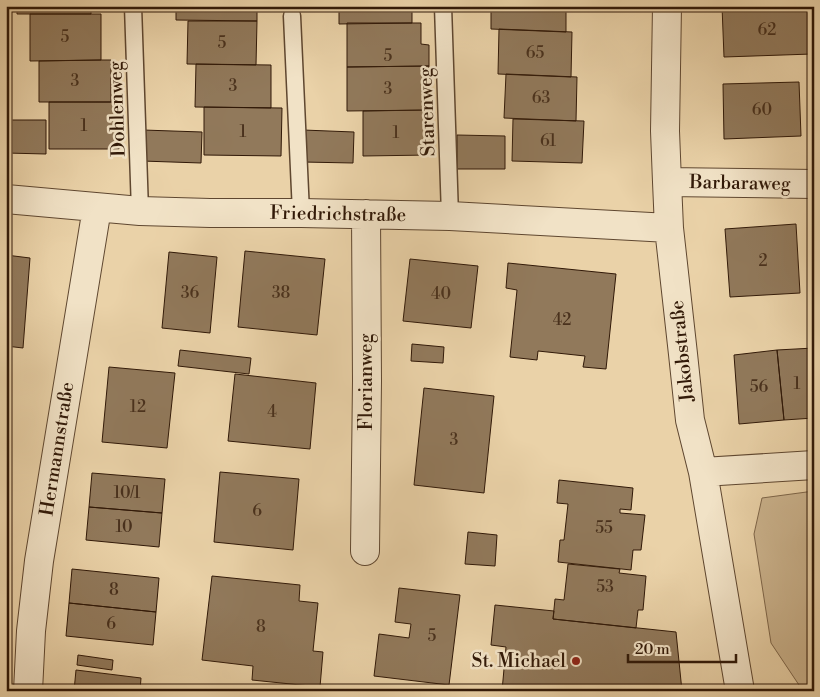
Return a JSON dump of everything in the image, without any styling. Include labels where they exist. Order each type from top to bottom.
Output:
[{"type":"street","name":"Jakobstraße","points":[[667,6],[665,131],[669,228],[690,420],[703,472],[740,691]]},
{"type":"street","name":"Barbaraweg","points":[[667,182],[814,184]]},
{"type":"street","name":"Friedrichstraße","points":[[6,199],[140,211],[450,216],[669,228]]},
{"type":"street","name":"Hermannstraße","points":[[28,691],[31,631],[39,561],[97,208]]},
{"type":"street","name":"Florianweg","points":[[365,551],[367,391],[366,214]]},
{"type":"street","points":[[703,472],[814,464]]},
{"type":"lane","name":"Dohlenweg","points":[[133,6],[140,211]]},
{"type":"lane","name":"Starenweg","points":[[443,6],[450,216]]},
{"type":"lane","points":[[292,16],[301,213]]},
{"type":"shaded area","points":[[814,491],[814,691],[803,691],[771,643],[754,534],[762,498]]},
{"type":"building","points":[[17,6],[91,6],[91,14],[17,14]]},
{"type":"building","points":[[176,6],[257,6],[257,21],[176,20]]},
{"type":"building","points":[[339,6],[412,6],[412,23],[339,24]]},
{"type":"building","points":[[491,6],[566,6],[566,32],[491,29]]},
{"type":"building","points":[[722,6],[810,6],[812,54],[724,57]]},
{"type":"building","points":[[30,14],[101,14],[101,60],[30,61]]},
{"type":"building","points":[[188,21],[257,21],[256,65],[187,64]]},
{"type":"building","points":[[347,23],[421,23],[421,44],[429,45],[429,66],[347,67]]},
{"type":"building","points":[[499,29],[572,32],[571,77],[498,74]]},
{"type":"building","points":[[111,60],[111,102],[39,102],[39,61]]},
{"type":"building","points":[[196,64],[271,65],[271,108],[195,107]]},
{"type":"building","points":[[429,66],[429,110],[347,111],[347,67]]},
{"type":"building","points":[[506,74],[577,77],[576,121],[504,118]]},
{"type":"building","points":[[799,82],[801,136],[724,139],[723,84]]},
{"type":"building","points":[[49,102],[119,102],[119,149],[49,149]]},
{"type":"building","points":[[204,107],[282,108],[281,156],[204,155]]},
{"type":"building","points":[[429,110],[430,155],[363,156],[363,111]]},
{"type":"building","points":[[513,119],[584,121],[582,163],[512,161]]},
{"type":"building","points":[[6,120],[46,120],[46,154],[6,153]]},
{"type":"building","points":[[143,130],[202,132],[201,163],[142,161]]},
{"type":"building","points":[[303,130],[354,132],[353,163],[303,162]]},
{"type":"building","points":[[457,135],[505,136],[505,169],[457,169]]},
{"type":"building","points":[[796,224],[800,293],[730,297],[725,229]]},
{"type":"building","points":[[245,251],[325,259],[317,335],[238,327]]},
{"type":"building","points":[[169,252],[217,257],[210,333],[162,328]]},
{"type":"building","points":[[6,255],[30,258],[23,348],[6,346]]},
{"type":"building","points":[[410,259],[478,266],[471,328],[403,321]]},
{"type":"building","points":[[508,263],[616,274],[606,369],[583,367],[585,356],[538,351],[537,360],[510,357],[517,290],[506,288]]},
{"type":"building","points":[[412,344],[444,347],[443,363],[411,361]]},
{"type":"building","points":[[814,348],[814,418],[784,420],[777,350]]},
{"type":"building","points":[[180,350],[251,358],[249,374],[178,366]]},
{"type":"building","points":[[777,350],[784,420],[739,424],[734,355]]},
{"type":"building","points":[[109,367],[175,373],[167,448],[102,442]]},
{"type":"building","points":[[235,374],[316,383],[310,449],[228,441]]},
{"type":"building","points":[[424,388],[494,396],[484,493],[414,485]]},
{"type":"building","points":[[220,472],[299,479],[293,550],[214,542]]},
{"type":"building","points":[[92,473],[165,479],[162,513],[89,507]]},
{"type":"building","points":[[559,480],[633,488],[631,510],[620,509],[620,513],[645,515],[641,550],[633,550],[631,570],[558,562],[560,540],[564,540],[568,504],[557,503]]},
{"type":"building","points":[[89,507],[162,513],[159,547],[86,540]]},
{"type":"building","points":[[468,532],[497,535],[495,566],[465,564]]},
{"type":"building","points":[[568,564],[620,569],[619,573],[646,576],[643,610],[638,610],[636,628],[553,619],[555,599],[564,600]]},
{"type":"building","points":[[72,569],[159,578],[156,612],[69,603]]},
{"type":"building","points":[[212,576],[300,585],[299,601],[318,603],[313,651],[323,652],[320,687],[252,680],[253,666],[202,660]]},
{"type":"building","points":[[399,588],[460,595],[449,685],[374,676],[379,634],[409,638],[411,624],[395,622]]},
{"type":"building","points":[[69,603],[156,612],[153,645],[66,636]]},
{"type":"building","name":"St. Michael","points":[[495,605],[554,611],[553,619],[676,632],[682,691],[502,691],[506,647],[491,645]]},
{"type":"building","points":[[78,655],[113,660],[112,670],[77,665]]},
{"type":"building","points":[[76,670],[141,678],[140,691],[74,691]]},
{"type":"place","name":"St. Michael","points":[[576,661]]}]
